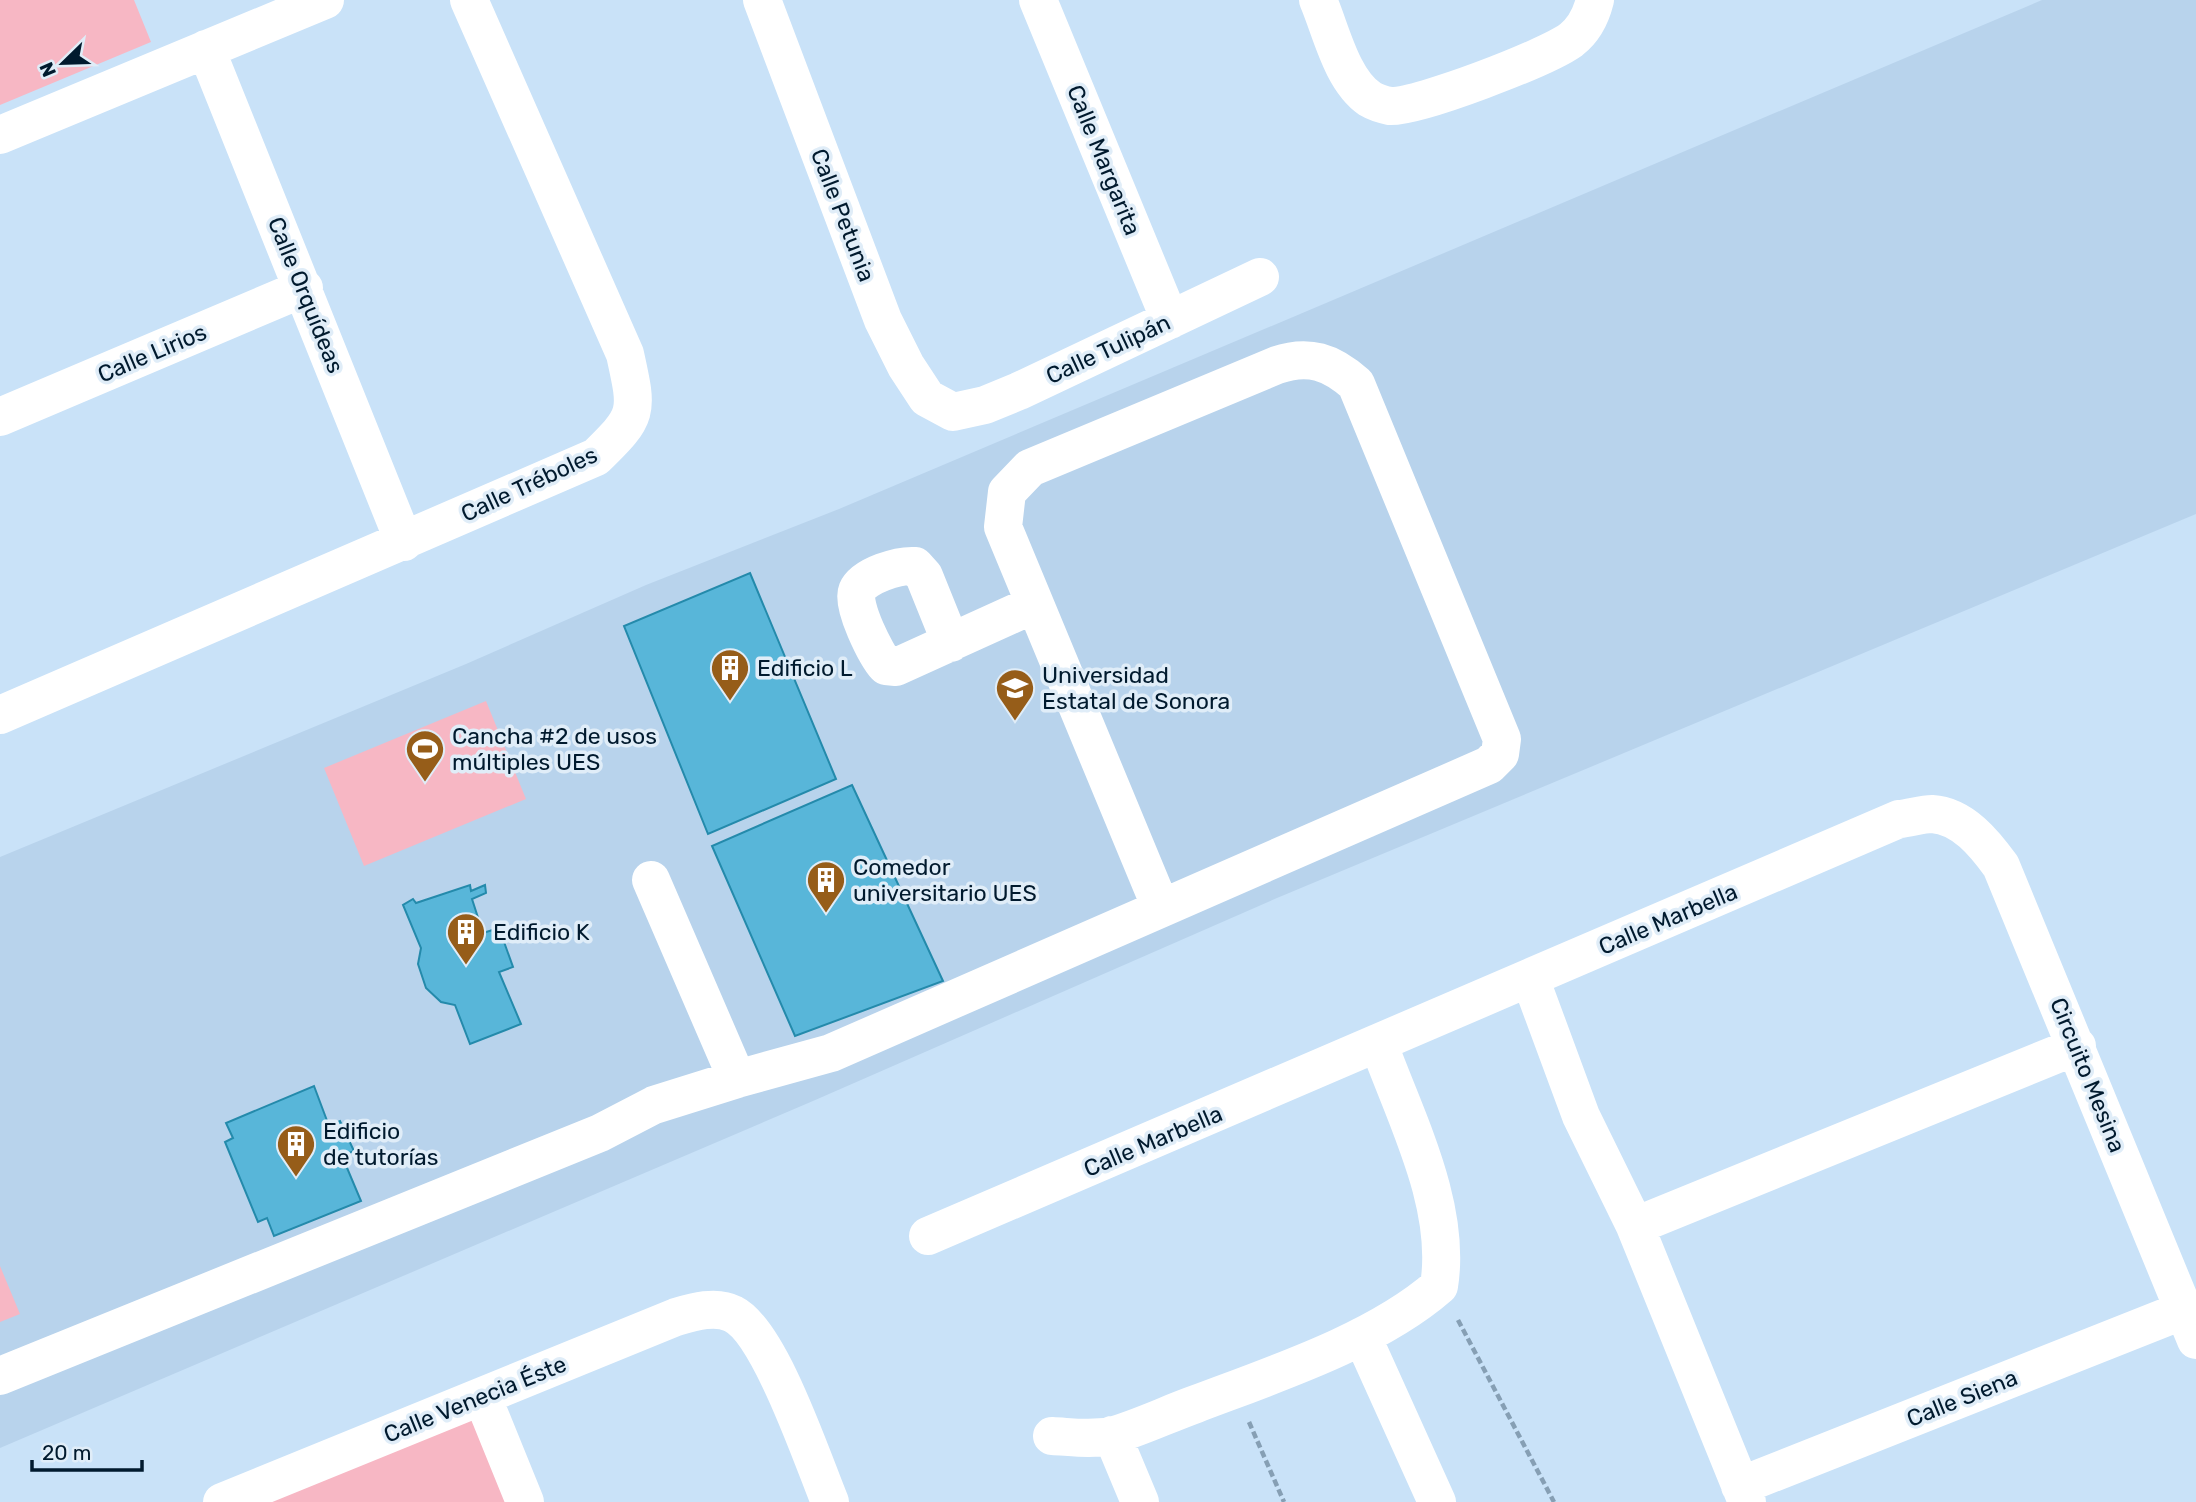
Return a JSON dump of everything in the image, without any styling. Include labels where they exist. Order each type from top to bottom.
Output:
[{"type":"street","points":[[0,135],[325,0]]},
{"type":"street","name":"Calle Tréboles","points":[[0,715],[596,457],[624,429],[634,412],[625,354],[469,0]]},
{"type":"street","name":"Calle Petunia","points":[[762,0],[883,320],[906,366],[927,398],[953,412]]},
{"type":"street","name":"Calle Margarita","points":[[1038,0],[1170,320]]},
{"type":"street","points":[[1318,0],[1356,86],[1371,99],[1389,106],[1412,102],[1530,62],[1572,39],[1591,18],[1595,0]]},
{"type":"street","name":"Calle Orquídeas","points":[[206,48],[404,542]]},
{"type":"street","name":"Calle Tulipán","points":[[953,412],[985,405],[1019,391],[1260,277]]},
{"type":"street","name":"Calle Lirios","points":[[0,417],[304,288]]},
{"type":"street","points":[[0,1376],[600,1133],[654,1105],[831,1053],[1489,765],[1500,754],[1502,739],[1356,384],[1339,369],[1317,360],[1294,359],[1277,365],[1030,468],[1007,492],[1003,527],[1161,908]]},
{"type":"street","points":[[951,643],[1035,604]]},
{"type":"street","name":"Calle Marbella","points":[[928,1236],[1379,1045],[1899,819],[1934,814],[1960,824]]},
{"type":"street","name":"Circuito Mesina","points":[[1960,824],[1983,840],[2001,866],[2190,1325]]},
{"type":"street","points":[[651,880],[737,1079]]},
{"type":"street","points":[[1530,978],[1581,1116],[1635,1226],[1744,1494]]},
{"type":"street","points":[[1052,1436],[1090,1439],[1112,1435],[1235,1389],[1362,1336],[1410,1311],[1440,1286],[1444,1259],[1440,1218],[1379,1045]]},
{"type":"street","points":[[1635,1226],[2077,1046]]},
{"type":"street","name":"Calle Venecia Éste","points":[[222,1502],[676,1317],[704,1309],[732,1312],[750,1326],[766,1352],[830,1502]]},
{"type":"street","name":"Calle Siena","points":[[1744,1494],[2190,1325]]},
{"type":"street","points":[[1362,1336],[1437,1502]]},
{"type":"street","points":[[482,1396],[525,1502]]},
{"type":"street","points":[[1112,1435],[1140,1502]]},
{"type":"path","points":[[1440,1286],[1554,1502]]},
{"type":"path","points":[[1235,1389],[1284,1502]]},
{"type":"shaded area","points":[[0,0],[134,0],[151,42],[0,105]]},
{"type":"shaded area","name":"Universidad Estatal de Sonora","points":[[2042,0],[2196,0],[2196,514],[1277,898],[813,1101],[0,1448],[0,857],[466,664],[646,585],[839,509]]},
{"type":"shaded area","name":"Cancha #2 de usos múltiples UES","points":[[486,701],[526,799],[364,866],[324,768]]},
{"type":"shaded area","points":[[0,1266],[20,1314],[0,1322]]},
{"type":"shaded area","points":[[474,1394],[521,1502],[216,1502]]},
{"type":"building","name":"Edificio L","points":[[750,573],[836,779],[708,834],[624,626]]},
{"type":"building","name":"Comedor universitario UES","points":[[852,785],[943,981],[795,1036],[712,846]]},
{"type":"building","name":"Edificio K","points":[[470,885],[471,891],[485,885],[486,893],[472,899],[483,933],[499,928],[513,967],[499,972],[521,1024],[470,1044],[455,1005],[441,1002],[426,988],[418,964],[421,948],[403,905],[413,899],[416,903]]},
{"type":"building","name":"Edificio de tutorías","points":[[314,1086],[329,1126],[340,1121],[354,1151],[342,1156],[361,1201],[274,1236],[267,1218],[258,1222],[225,1142],[233,1138],[226,1123]]},
{"type":"place","name":"Edificio L","points":[[730,702]]},
{"type":"place","name":"Universidad Estatal de Sonora","points":[[1015,722]]},
{"type":"place","name":"Cancha #2 de usos múltiples UES","points":[[425,783]]},
{"type":"place","name":"Comedor universitario UES","points":[[826,914]]},
{"type":"place","name":"Edificio K","points":[[466,966]]},
{"type":"place","name":"Edificio de tutorías","points":[[296,1178]]}]
